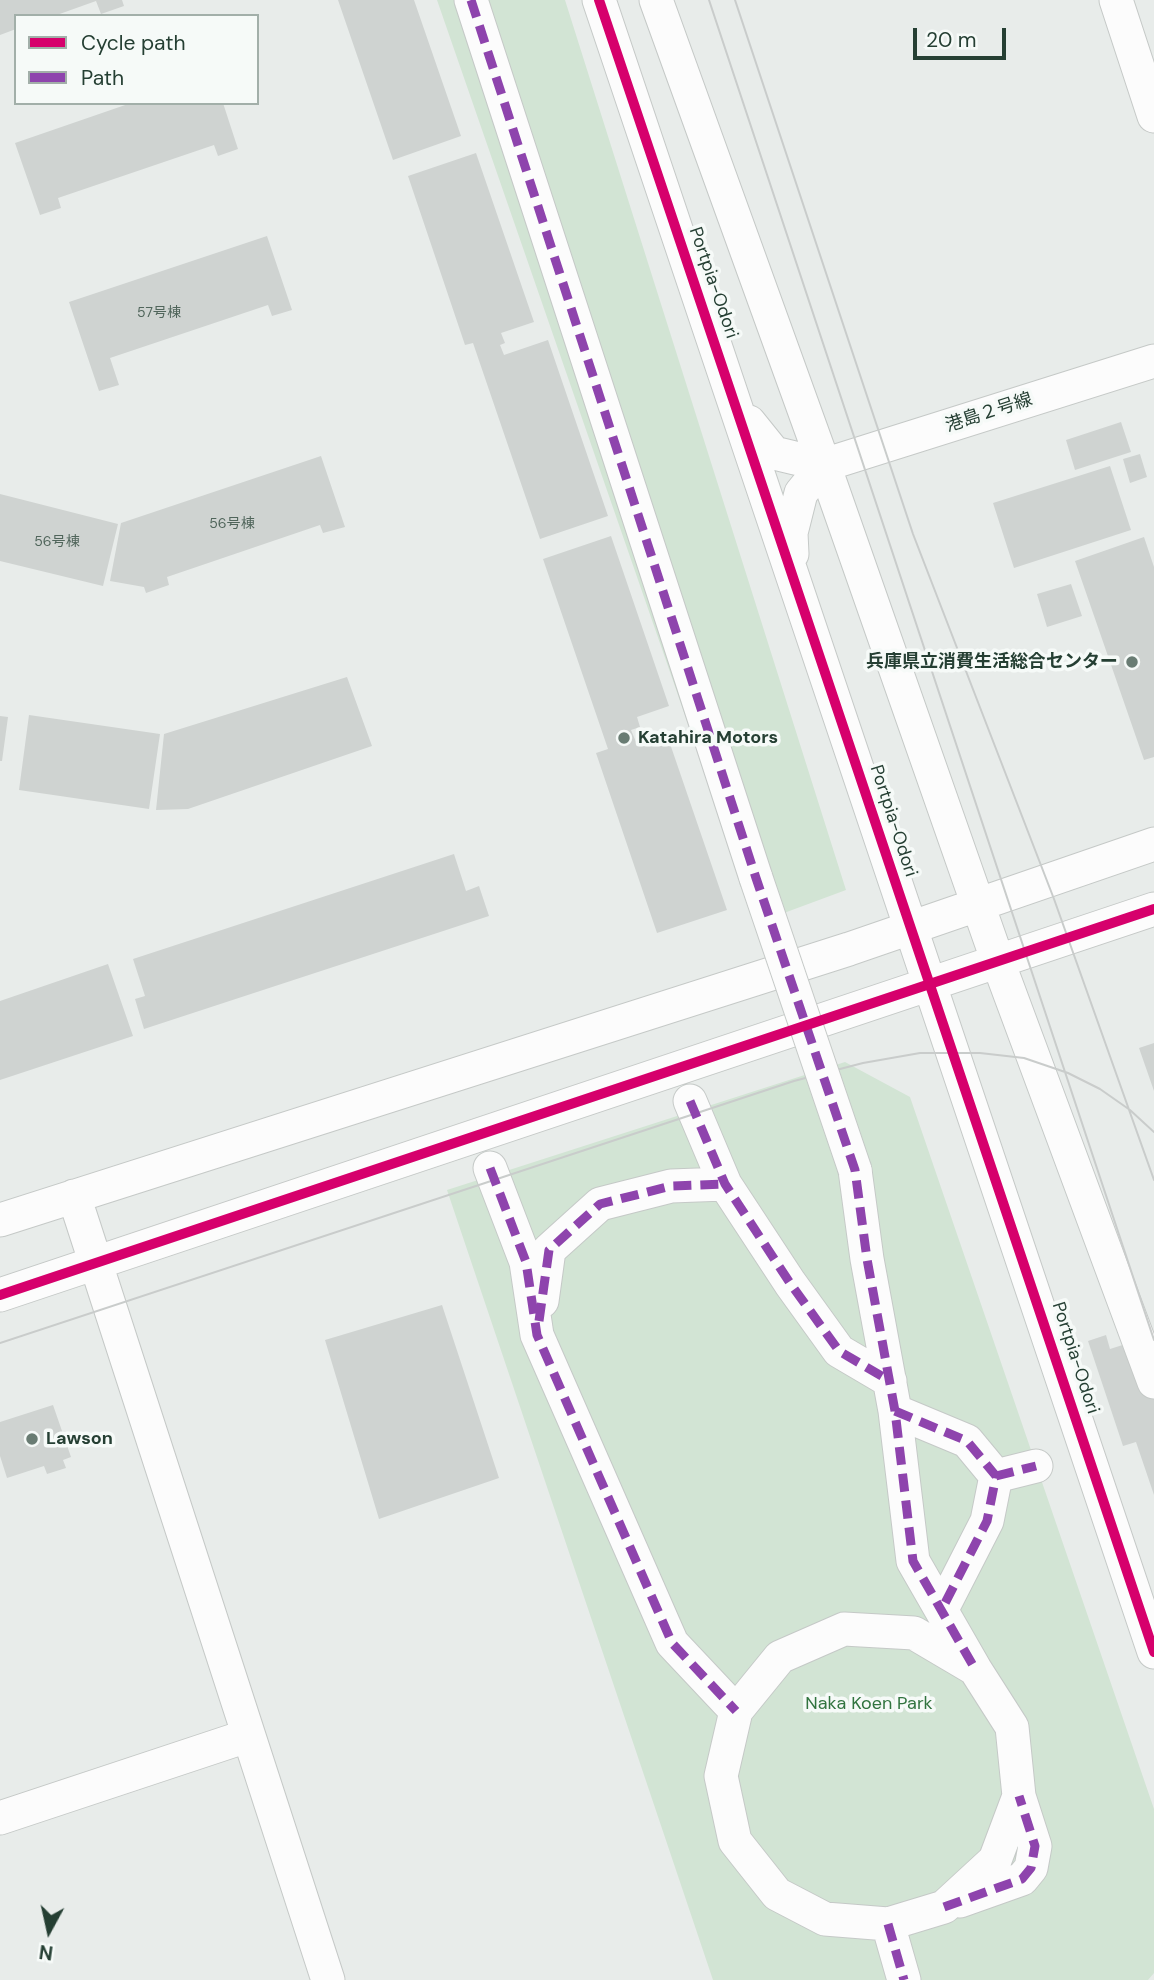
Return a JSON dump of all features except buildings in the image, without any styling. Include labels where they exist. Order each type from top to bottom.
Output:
[{"type":"street","points":[[471,0],[756,878],[855,1170],[892,1396],[913,1561],[1012,1727],[1019,1796],[995,1860],[944,1907],[888,1924],[825,1919],[777,1894],[735,1841],[721,1776],[736,1711],[780,1657],[844,1629],[914,1633],[975,1669]]},
{"type":"street","name":"Portpia-Odori","points":[[599,0],[1154,1652]]},
{"type":"street","points":[[656,0],[824,465],[977,905],[1154,1382]]},
{"type":"street","points":[[1116,0],[1154,116]]},
{"type":"street","name":"港島２号線","points":[[824,465],[1154,361]]},
{"type":"street","points":[[737,408],[774,453],[824,465]]},
{"type":"street","points":[[795,581],[791,533],[797,506],[801,493],[824,465]]},
{"type":"street","points":[[0,1220],[911,929],[1154,844]]},
{"type":"street","points":[[0,1295],[997,959],[1154,909]]},
{"type":"street","points":[[690,1101],[725,1185],[839,1351],[892,1396],[967,1441],[996,1476]]},
{"type":"street","points":[[490,1168],[526,1262],[537,1335],[672,1643],[736,1711]]},
{"type":"street","points":[[537,1335],[549,1250],[600,1204],[671,1186],[725,1185]]},
{"type":"street","points":[[74,1196],[328,1980]]},
{"type":"street","points":[[996,1476],[1036,1466]]},
{"type":"street","points":[[942,1609],[987,1521],[996,1476]]},
{"type":"street","points":[[0,1818],[247,1736]]},
{"type":"street","points":[[888,1924],[904,1980]]},
{"type":"green space","points":[[437,0],[565,0],[846,890],[757,923]]},
{"type":"green space","name":"Naka Koen Park","points":[[845,1062],[910,1097],[1154,1809],[1154,1973],[1148,1980],[713,1980],[447,1190]]},
{"type":"tram line","points":[[709,0],[1154,1340]]},
{"type":"tram line","points":[[735,0],[913,534],[1054,899],[1154,1180]]},
{"type":"tram line","points":[[0,1343],[794,1081],[863,1063],[920,1053],[980,1053],[1024,1058],[1068,1073],[1100,1089],[1130,1110],[1154,1132]]},
{"type":"marked path","points":[[471,0],[756,878],[855,1170],[867,1259],[895,1411],[913,1561],[975,1669]]},
{"type":"marked path","points":[[690,1101],[725,1184],[790,1283],[839,1351],[890,1381]]},
{"type":"marked path","points":[[490,1168],[526,1262],[537,1335],[672,1643],[736,1711]]},
{"type":"marked path","points":[[539,1321],[549,1250],[600,1204],[671,1186],[725,1184]]},
{"type":"marked path","points":[[895,1411],[967,1441],[996,1476],[987,1521],[942,1609]]},
{"type":"marked path","points":[[996,1476],[1036,1466]]},
{"type":"marked path","points":[[944,1907],[1022,1879],[1031,1868],[1035,1846],[1019,1796]]},
{"type":"marked path","points":[[888,1924],[904,1980]]},
{"type":"cycle path","points":[[599,0],[1154,1652]]},
{"type":"cycle path","points":[[0,1295],[1154,909]]},
{"type":"place","name":"兵庫県立消費生活総合センター","points":[[1132,662]]},
{"type":"place","name":"Katahira Motors","points":[[624,738]]},
{"type":"place","name":"Lawson","points":[[32,1439]]}]
